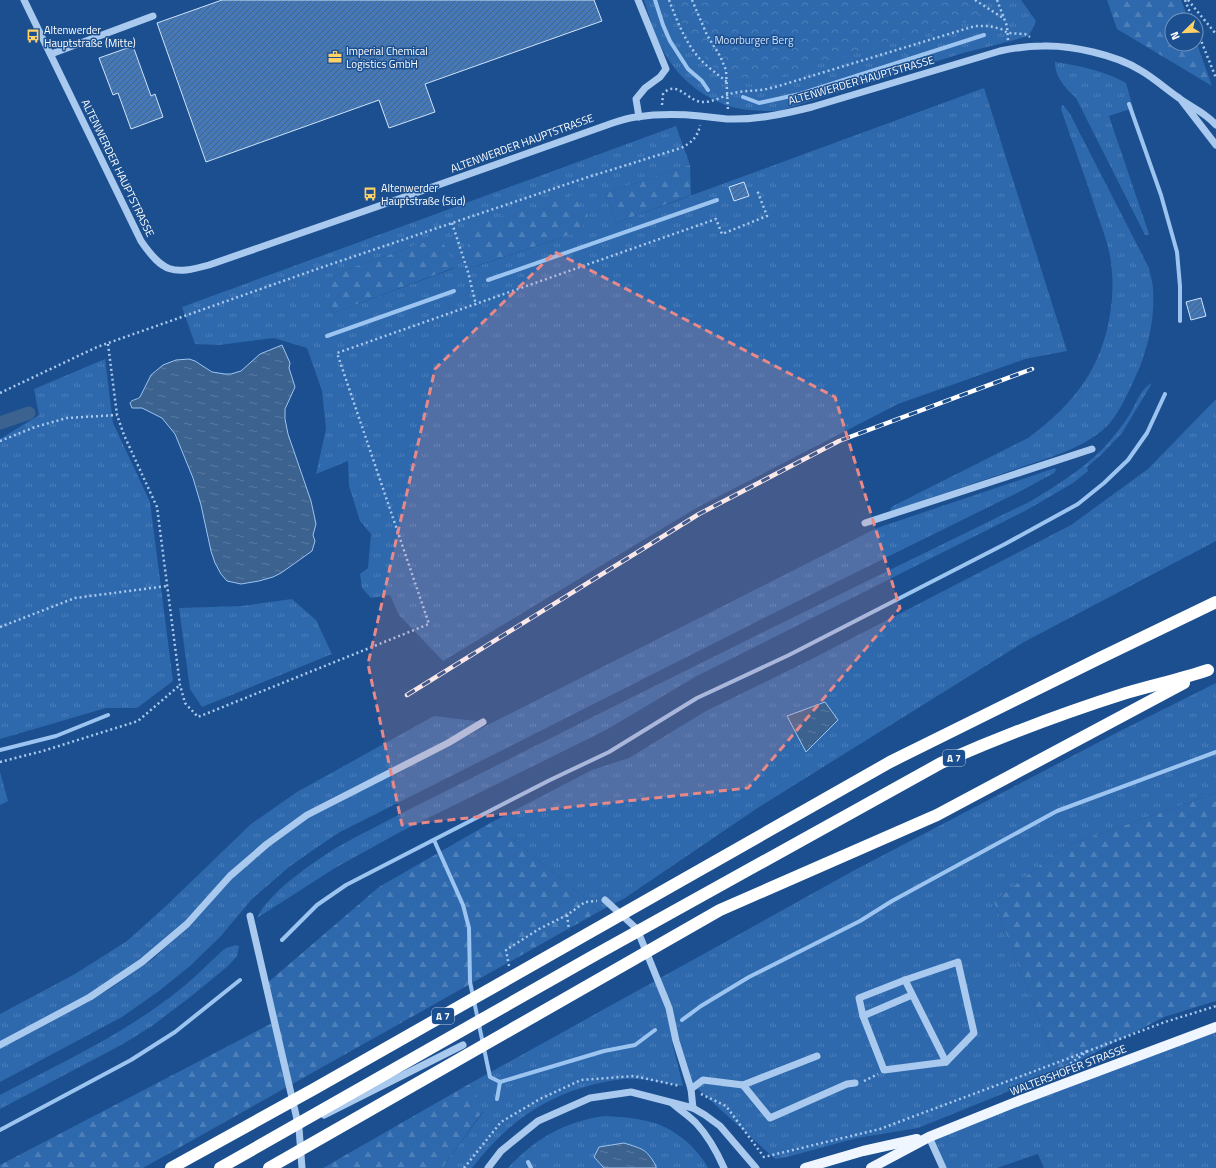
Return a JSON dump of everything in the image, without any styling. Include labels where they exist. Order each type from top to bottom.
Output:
[{"type":"highway","name":"A 7","points":[[172,1168],[890,762],[1216,602]]},
{"type":"highway","name":"A 7","points":[[220,1168],[717,886],[942,763],[1038,723],[1127,693],[1212,668]]},
{"type":"highway","name":"A 7","points":[[269,1168],[720,910],[937,815],[1212,668]]},
{"type":"main road","name":"WALTERSHOFER STRASSE","points":[[871,1168],[929,1137],[1021,1100],[1216,1027]]},
{"type":"main road","name":"WALTERSHOFER STRASSE","points":[[805,1168],[863,1151],[929,1137]]},
{"type":"street","name":"ALTENWERDER HAUPTSTRASSE","points":[[24,0],[141,241],[159,264],[172,270],[181,271],[209,265],[607,125],[639,117],[670,115],[702,116],[728,119],[767,116],[812,107],[1000,51],[1027,46],[1070,48],[1109,57],[1127,63],[1150,76],[1180,99],[1198,109],[1216,125]]},
{"type":"street","points":[[638,0],[666,69],[660,77],[644,88],[636,99],[639,117]]},
{"type":"street","points":[[51,54],[153,16]]},
{"type":"street","name":"ALTENWERDER HAUPTSTRASSE","points":[[1180,99],[1216,145]]},
{"type":"street","points":[[865,523],[1092,449]]},
{"type":"street","points":[[0,1045],[90,997],[142,962],[187,924],[230,876],[267,844],[307,815],[448,743],[483,722]]},
{"type":"street","points":[[605,900],[637,929],[669,1008],[676,1041],[691,1089],[693,1108]]},
{"type":"street","points":[[250,916],[299,1128],[302,1168]]},
{"type":"street","points":[[958,962],[974,1033],[946,1062],[884,1070],[863,1016],[859,998],[958,962]]},
{"type":"street","points":[[905,980],[946,1062]]},
{"type":"street","points":[[863,1016],[912,995]]},
{"type":"street","points":[[230,1168],[299,1128],[464,1045]]},
{"type":"street","points":[[691,1089],[703,1080],[743,1085],[817,1056]]},
{"type":"street","points":[[743,1085],[770,1118],[847,1084],[854,1083]]},
{"type":"street","points":[[488,1168],[501,1151],[538,1121],[590,1098],[631,1092],[693,1108],[706,1115],[720,1126],[756,1168]]},
{"type":"street","points":[[670,1102],[696,1123],[719,1156],[724,1168]]},
{"type":"street","points":[[929,1137],[943,1168]]},
{"type":"path","points":[[669,0],[694,53],[703,63],[727,82]]},
{"type":"path","points":[[692,0],[706,35],[725,65],[728,79],[728,119]]},
{"type":"path","points":[[975,0],[1004,19]]},
{"type":"path","points":[[662,105],[663,94],[665,91],[670,89],[678,90],[699,102],[710,101],[728,95],[774,88],[975,26],[989,26],[1001,29],[1008,33],[997,0]]},
{"type":"path","points":[[1186,0],[1190,12]]},
{"type":"path","points":[[1186,0],[1216,34]]},
{"type":"path","points":[[1204,48],[1216,78]]},
{"type":"path","points":[[0,393],[97,347],[317,269],[585,178],[681,148],[696,137],[702,116]]},
{"type":"path","points":[[108,344],[117,415],[124,435],[157,507],[180,685],[185,703],[198,717],[429,624],[337,353],[716,219],[722,234],[767,216],[757,190]]},
{"type":"path","points":[[452,223],[467,268],[476,305]]},
{"type":"path","points":[[0,442],[35,427],[67,418],[117,415]]},
{"type":"path","points":[[0,627],[75,598],[168,586]]},
{"type":"path","points":[[0,762],[43,751],[138,721],[180,685]]},
{"type":"path","points":[[880,1129],[1165,1022],[1216,1006]]},
{"type":"path","points":[[1053,1076],[1088,1051]]},
{"type":"path","points":[[854,1083],[858,1084],[884,1070]]},
{"type":"path","points":[[464,1168],[501,1122],[540,1099]]},
{"type":"highlighted area","points":[[555,252],[835,397],[900,608],[748,788],[402,825],[368,664],[435,369]]},
{"type":"green space","points":[[644,0],[673,0],[687,35],[978,18],[984,0],[1021,0],[1036,21],[1028,36],[963,53],[779,111],[758,111],[725,105],[705,95],[686,81],[661,48]]},
{"type":"green space","name":"Moorburger Berg","points":[[673,0],[984,0],[978,18],[750,84],[712,66],[687,35]]},
{"type":"green space","points":[[1107,0],[1181,0],[1186,12],[1164,12],[1164,52],[1200,52],[1212,86],[1117,29]]},
{"type":"green space","points":[[1055,62],[1091,69],[1126,83],[1133,108],[1109,116],[1149,234],[1148,235],[1145,235],[1076,98],[1059,78],[1055,68]]},
{"type":"green space","points":[[984,88],[1067,351],[1025,359],[898,404],[698,507],[443,661],[399,615],[390,595],[371,598],[362,588],[360,574],[368,568],[371,534],[360,521],[349,486],[348,461],[316,474],[326,429],[322,391],[307,348],[274,338],[219,345],[195,344],[182,307],[676,126],[690,165],[606,193],[616,223]],"holes":[[[581,231],[474,267],[468,248]],[[425,242],[455,268],[333,313],[330,303],[330,280],[343,271]]]},
{"type":"green space","points":[[1062,105],[1070,114],[1149,268],[1153,286],[1152,320],[1146,350],[1139,369],[1125,400],[1116,415],[1106,427],[1086,442],[1052,457],[892,511],[890,510],[893,506],[1028,438],[1053,418],[1076,394],[1095,363],[1110,318],[1112,302],[1112,271],[1106,241],[1061,109]]},
{"type":"green space","points":[[690,165],[691,195],[616,223],[606,193]]},
{"type":"green space","points":[[572,195],[588,215],[581,231],[473,267],[468,248],[469,231],[484,222]]},
{"type":"green space","points":[[425,242],[443,243],[456,267],[333,313],[330,303],[330,280],[343,271]]},
{"type":"green space","points":[[105,359],[113,423],[150,502],[173,681],[137,708],[106,708],[0,739],[0,439],[39,415],[34,389]]},
{"type":"green space","points":[[1152,383],[1122,433],[1087,467],[1088,471],[1073,483],[1025,511],[695,677],[606,730],[400,832],[335,868],[257,918],[271,899],[292,879],[326,854],[357,836],[672,677],[1031,501],[1066,479],[1099,453],[1124,422],[1145,388]]},
{"type":"green space","points":[[1216,399],[1216,541],[1024,642],[759,807],[625,898],[600,911],[492,822],[592,770],[629,758],[706,711],[804,663],[1071,525],[1148,469]]},
{"type":"green space","points":[[1055,468],[1056,470],[1054,473],[1021,491],[788,606],[340,832],[289,867],[252,899],[220,937],[190,966],[159,991],[122,1017],[0,1082],[0,1048],[108,990],[154,958],[205,909],[234,875],[259,854],[316,812],[877,528]]},
{"type":"green space","points":[[292,599],[316,620],[332,654],[202,707],[190,689],[179,608],[242,606]]},
{"type":"green space","points":[[1216,683],[1216,793],[1063,847],[994,902],[1059,1071],[918,1128],[857,1138],[775,1159],[689,1081],[676,1041],[672,1042],[683,1086],[646,1080],[623,1079],[596,1084],[569,1092],[540,1106],[515,1123],[493,1143],[472,1168],[442,1168],[483,1112],[471,1083],[853,871],[1120,731]]},
{"type":"green space","points":[[434,716],[483,722],[307,815],[267,844],[187,924],[90,997],[0,1045],[0,1014],[75,974],[127,941],[167,905],[251,824],[297,792]]},
{"type":"green space","points":[[0,772],[8,801],[0,805]]},
{"type":"green space","points":[[1216,793],[1216,1001],[1164,1017],[1059,1071],[994,902],[1063,847]]},
{"type":"green space","points":[[492,822],[600,911],[143,1168],[0,1168],[0,1165],[274,1022],[266,984],[379,887]]},
{"type":"green space","points":[[236,945],[239,946],[237,956],[228,966],[152,1026],[123,1044],[0,1109],[0,1095],[83,1052],[123,1029],[178,991],[226,948]]},
{"type":"green space","points":[[1216,1027],[1216,1168],[1044,1168],[1038,1154],[997,1168],[943,1168],[929,1137]]},
{"type":"green space","points":[[471,1083],[483,1111],[442,1168],[323,1168]]},
{"type":"green space","points":[[605,1116],[637,1119],[662,1126],[689,1143],[703,1159],[708,1168],[508,1168],[528,1149],[552,1133],[577,1122]]},
{"type":"water","points":[[282,345],[290,363],[289,368],[295,387],[285,409],[285,419],[288,434],[311,501],[316,524],[313,535],[315,541],[312,551],[281,573],[259,581],[241,584],[227,581],[215,563],[193,478],[175,434],[162,418],[142,408],[132,408],[130,403],[140,397],[151,375],[163,365],[176,360],[189,359],[195,361],[212,372],[231,374],[241,371],[260,354]]},
{"type":"water","points":[[825,702],[838,720],[806,752],[787,716]]},
{"type":"water","points":[[624,1143],[646,1152],[656,1168],[604,1168],[594,1157],[599,1147]]},
{"type":"building","name":"Imperial Chemical Logistics GmbH","points":[[222,0],[594,0],[602,21],[425,84],[435,112],[389,128],[379,100],[206,162],[157,23]]},
{"type":"building","points":[[133,46],[151,96],[155,94],[163,117],[131,129],[118,93],[113,95],[99,58]]},
{"type":"building","points":[[744,182],[749,196],[734,201],[729,187]]},
{"type":"building","points":[[1201,298],[1206,316],[1191,320],[1186,302]]},
{"type":"waterway","points":[[655,0],[670,41],[688,69],[702,81],[708,90]]},
{"type":"waterway","points":[[743,97],[759,103],[800,94],[984,35]]},
{"type":"waterway","points":[[1129,104],[1161,195],[1177,252],[1180,286],[1180,321]]},
{"type":"waterway","points":[[488,280],[717,200]]},
{"type":"waterway","points":[[327,336],[454,291]]},
{"type":"waterway","points":[[282,940],[317,905],[346,885],[550,780],[609,752],[697,698],[789,655],[1005,544],[1078,504],[1104,483],[1128,460],[1147,433],[1165,394]]},
{"type":"waterway","points":[[0,423],[29,413]]},
{"type":"waterway","points":[[0,750],[56,736],[108,715]]},
{"type":"waterway","points":[[682,1020],[701,1006],[749,977],[860,921],[892,901],[1057,811],[1216,752]]},
{"type":"waterway","points":[[434,840],[463,905],[469,928],[470,982],[490,1077],[500,1082]]},
{"type":"waterway","points":[[0,1130],[131,1060],[175,1032],[240,980]]},
{"type":"waterway","points":[[497,1099],[500,1082],[604,1051],[635,1045],[655,1030]]},
{"type":"waterway","points":[[528,1162],[531,1168]]},
{"type":"railway","points":[[407,695],[699,514],[839,441],[1032,369]]},
{"type":"place","name":"Altenwerder Hauptstraße (Mitte)","points":[[33,36]]},
{"type":"place","name":"Imperial Chemical Logistics GmbH","points":[[335,57]]},
{"type":"place","name":"Altenwerder Hauptstraße (Süd)","points":[[370,194]]}]
